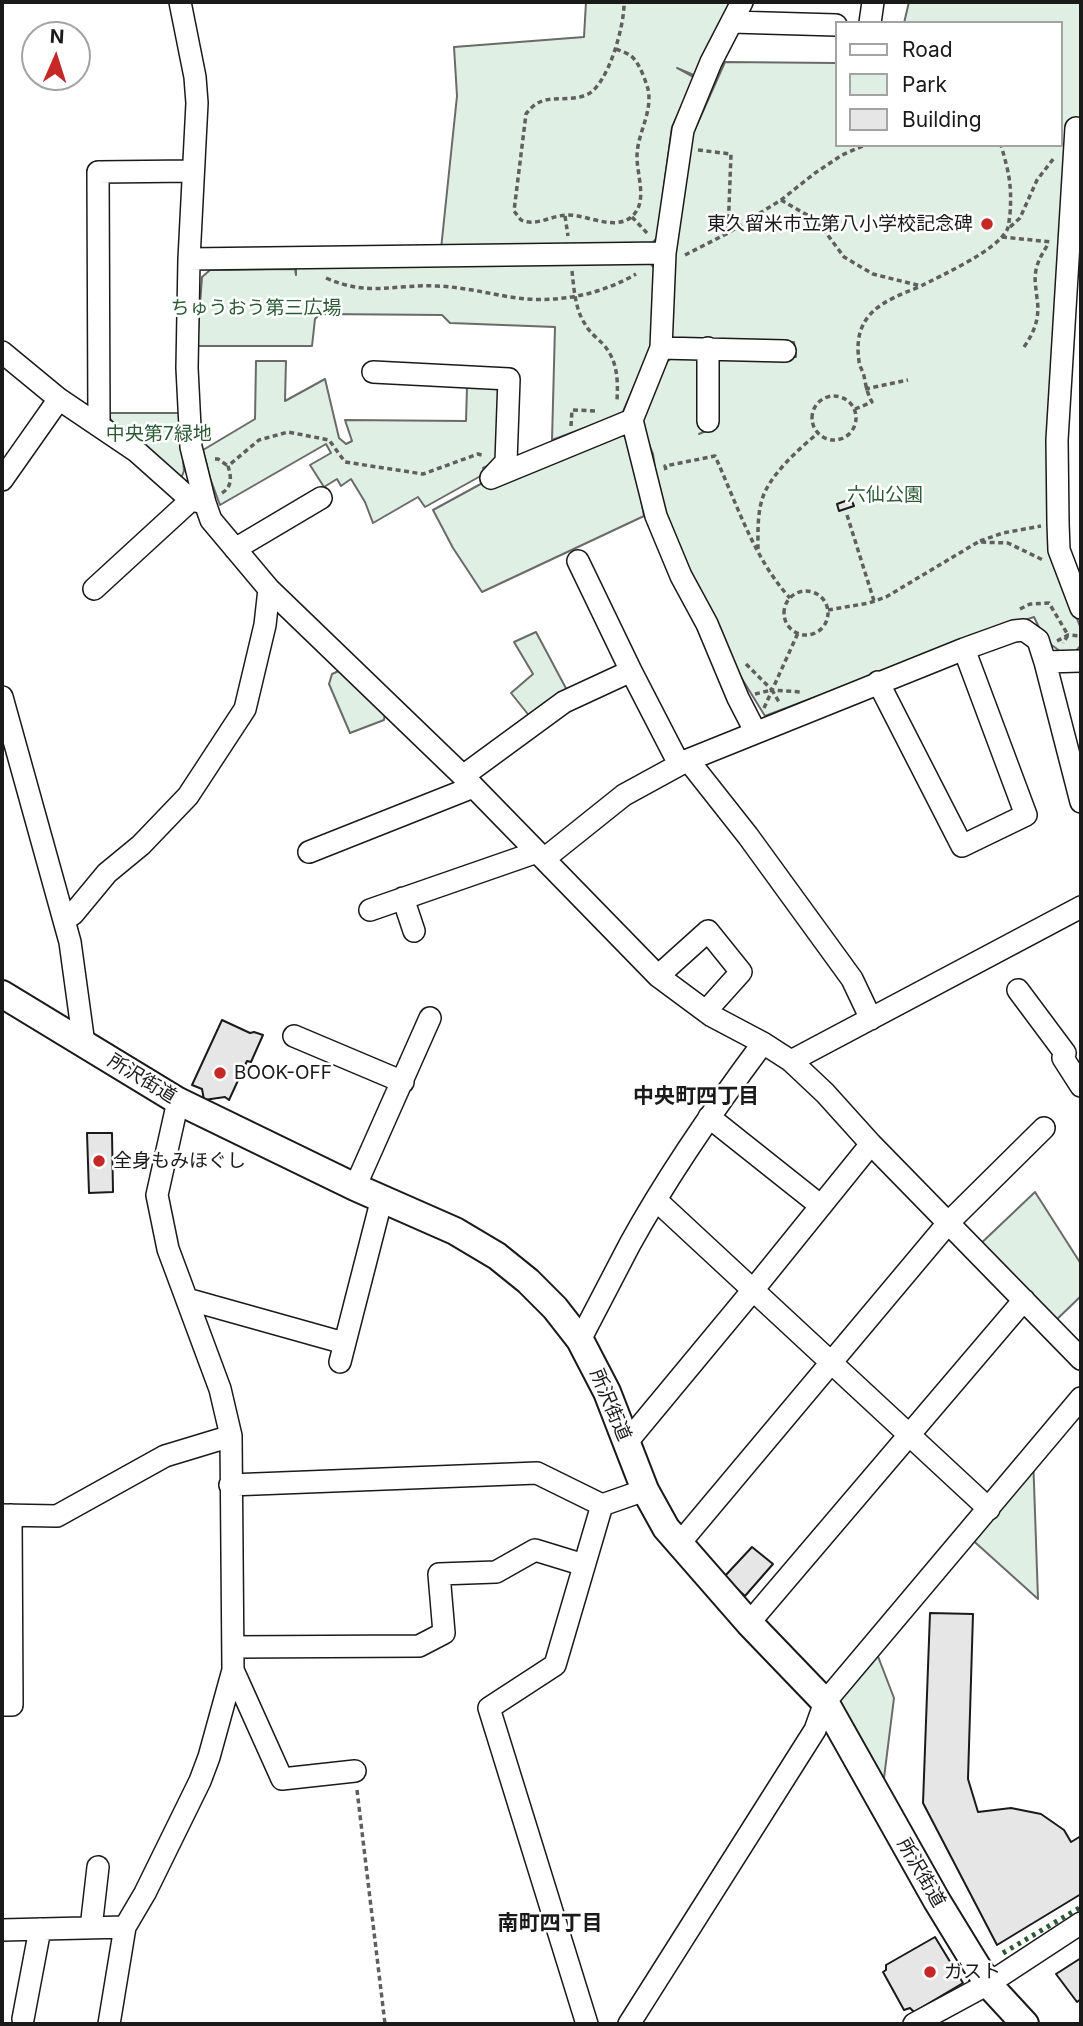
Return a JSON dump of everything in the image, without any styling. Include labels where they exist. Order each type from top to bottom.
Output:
[{"type":"main road","name":"所沢街道","points":[[2,994],[178,1101],[455,1231],[497,1256],[555,1308],[580,1340],[607,1392],[645,1490],[666,1528],[825,1702],[937,1900],[988,1984],[1025,2024]]},
{"type":"street","points":[[180,2],[195,76],[197,103],[186,346],[191,447],[198,501]]},
{"type":"street","points":[[742,2],[682,130],[665,257],[661,348],[632,420],[656,516],[681,576],[707,624],[755,732]]},
{"type":"street","points":[[870,21],[873,2]]},
{"type":"street","points":[[732,22],[834,25]]},
{"type":"street","points":[[1076,128],[1060,243],[1057,440],[1059,550],[1081,608]]},
{"type":"street","points":[[99,424],[98,172],[193,171]]},
{"type":"street","points":[[189,259],[570,255],[665,257]]},
{"type":"street","points":[[661,348],[785,351]]},
{"type":"street","points":[[708,348],[708,421]]},
{"type":"street","points":[[2,352],[60,399],[136,451],[198,501],[234,549],[269,589],[468,781],[658,976],[706,1011],[791,1061],[1081,1359]]},
{"type":"street","points":[[373,372],[509,379],[506,462],[491,478],[632,420]]},
{"type":"street","points":[[2,481],[60,399]]},
{"type":"street","points":[[234,549],[321,498]]},
{"type":"street","points":[[94,589],[198,501]]},
{"type":"street","points":[[578,561],[631,671],[684,762],[748,836],[852,979],[871,1019]]},
{"type":"street","points":[[64,920],[73,914],[107,873],[142,845],[188,796],[245,709],[265,625],[269,589]]},
{"type":"street","points":[[370,909],[540,855],[624,795],[684,762],[878,682],[1014,631],[1024,630],[1038,640],[1081,802]]},
{"type":"street","points":[[878,682],[961,846],[1026,814],[964,649]]},
{"type":"street","points":[[1045,662],[1081,662]]},
{"type":"street","points":[[309,852],[355,845],[468,781],[564,702],[631,671]]},
{"type":"street","points":[[3,706],[70,942],[84,1044]]},
{"type":"street","points":[[403,898],[414,931]]},
{"type":"street","points":[[791,1061],[1081,907]]},
{"type":"street","points":[[658,976],[708,931],[741,972],[706,1011]]},
{"type":"street","points":[[1018,990],[1073,1048],[1063,1058],[1081,1086]]},
{"type":"street","points":[[355,1186],[430,1018]]},
{"type":"street","points":[[294,1036],[403,1082]]},
{"type":"street","points":[[580,1340],[656,1200],[709,1117],[763,1043]]},
{"type":"street","points":[[109,2024],[125,1927],[145,1893],[200,1781],[233,1670],[231,1436],[220,1389],[167,1249],[157,1195],[178,1101]]},
{"type":"street","points":[[709,1117],[821,1206]]},
{"type":"street","points":[[679,1544],[949,1222],[1045,1128]]},
{"type":"street","points":[[627,1443],[871,1144]]},
{"type":"street","points":[[187,1299],[342,1353],[382,1198]]},
{"type":"street","points":[[656,1200],[989,1509]]},
{"type":"street","points":[[750,1623],[1024,1300]]},
{"type":"street","points":[[629,2024],[815,1730],[825,1702],[1081,1398]]},
{"type":"street","points":[[2,1705],[12,1705],[6,1589],[6,1515],[57,1516],[165,1456],[231,1436]]},
{"type":"street","points":[[230,1485],[537,1473],[602,1505],[645,1490]]},
{"type":"street","points":[[587,2024],[489,1708],[555,1665],[602,1505]]},
{"type":"street","points":[[233,1647],[419,1646],[444,1633],[439,1574],[496,1572],[535,1550],[584,1566]]},
{"type":"street","points":[[233,1670],[282,1779],[355,1771]]},
{"type":"street","points":[[91,1928],[98,1867]]},
{"type":"street","points":[[914,2024],[988,1984],[1081,1923]]},
{"type":"street","points":[[2,1930],[125,1927]]},
{"type":"street","points":[[23,2019],[40,1929]]},
{"type":"path","points":[[616,49],[635,61],[645,79],[649,97],[647,115],[638,142],[640,206],[632,217],[617,223],[576,215],[560,215],[531,223],[521,220],[514,211],[526,114],[543,100],[587,95],[598,85],[616,49],[623,22],[624,2]]},
{"type":"path","points":[[309,258],[310,269],[351,287],[394,289],[433,286],[472,289],[517,298],[575,297],[614,286],[665,257],[678,258],[728,233],[781,200],[842,155],[860,147]]},
{"type":"path","points":[[1002,147],[1012,189],[1008,228]]},
{"type":"path","points":[[710,151],[731,154],[728,233]]},
{"type":"path","points":[[855,410],[872,402],[865,389],[864,375],[859,363],[858,343],[864,322],[886,300],[960,266],[1002,237],[1020,218],[1037,180],[1054,158]]},
{"type":"path","points":[[781,200],[808,216],[824,230],[844,257],[873,274],[921,286]]},
{"type":"path","points":[[1002,237],[1060,243]]},
{"type":"path","points":[[1024,347],[1033,334],[1038,318],[1034,284],[1039,259],[1060,243]]},
{"type":"path","points":[[570,255],[578,309],[585,324],[612,356],[618,377],[617,404]]},
{"type":"path","points":[[865,389],[908,380]]},
{"type":"path","points":[[830,396],[845,398],[855,410],[857,421],[851,432],[846,437],[835,440],[818,433],[812,419],[816,405],[830,396]]},
{"type":"path","points":[[198,501],[227,490],[232,479],[228,466],[260,440],[288,432],[329,440],[345,462],[423,474],[478,454],[506,462]]},
{"type":"path","points":[[758,551],[764,495],[792,456],[818,433]]},
{"type":"path","points":[[666,479],[665,466],[715,456],[758,551],[790,598]]},
{"type":"path","points":[[847,515],[874,601]]},
{"type":"path","points":[[828,610],[886,597],[978,542],[1003,533],[1058,523]]},
{"type":"path","points":[[978,542],[1008,543],[1048,563]]},
{"type":"path","points":[[799,592],[812,592],[824,599],[828,610],[827,620],[812,634],[797,633],[785,618],[786,605],[790,598],[799,592]]},
{"type":"path","points":[[1049,603],[1053,595]]},
{"type":"path","points":[[755,732],[797,633]]},
{"type":"path","points":[[1068,635],[1081,636]]},
{"type":"path","points":[[743,661],[772,690],[807,692]]},
{"type":"path","points":[[355,1771],[386,2024]]},
{"type":"green space","points":[[586,2],[733,2],[696,76],[677,68],[695,78],[672,127],[657,238],[649,246],[441,249],[457,96],[454,47],[584,37]]},
{"type":"green space","name":"六仙公園","points":[[909,2],[1081,2],[1081,123],[1051,551],[1081,629],[1081,645],[1076,651],[1061,652],[1045,640],[1034,617],[765,716],[713,632],[662,515],[653,454],[639,420],[662,365],[672,358],[696,358],[703,364],[703,432],[699,434],[718,426],[716,362],[723,357],[796,357],[794,342],[674,339],[669,334],[675,240],[692,136],[725,62],[834,63],[834,147],[1062,147],[1062,21],[904,21]]},
{"type":"green space","name":"ちゅうおう第三広場","points":[[650,263],[656,271],[653,343],[622,414],[552,440],[555,327],[450,323],[442,315],[320,314],[315,319],[312,346],[197,346],[202,277],[210,270],[295,269],[296,275],[296,266]]},
{"type":"green space","points":[[256,361],[286,361],[285,401],[325,379],[339,438],[346,444],[352,441],[345,420],[466,421],[467,387],[494,387],[500,392],[499,455],[492,464],[483,468],[486,473],[425,507],[418,497],[373,523],[365,502],[351,479],[341,486],[337,479],[324,487],[310,465],[331,453],[326,444],[220,505],[203,450],[255,419]]},
{"type":"green space","name":"中央第7緑地","points":[[106,413],[179,413],[184,471],[182,476],[177,476],[115,425]]},
{"type":"green space","points":[[617,434],[627,437],[632,449],[644,516],[482,592],[453,548],[433,510],[488,480]]},
{"type":"green space","points":[[536,632],[569,694],[531,718],[511,693],[533,674],[514,642]]},
{"type":"green space","points":[[341,670],[385,712],[384,720],[350,733],[329,684],[332,674]]},
{"type":"green space","points":[[1035,1192],[1081,1264],[1081,1296],[1050,1326],[975,1249]]},
{"type":"green space","points":[[1033,1455],[1038,1599],[967,1535]]},
{"type":"green space","points":[[874,1646],[894,1698],[881,1802],[825,1702]]},
{"type":"building","points":[[851,499],[854,506],[839,511],[837,504]]},
{"type":"building","points":[[222,1020],[250,1033],[263,1035],[251,1062],[247,1061],[229,1100],[225,1097],[204,1100],[202,1089],[192,1085]]},
{"type":"building","points":[[87,1133],[112,1133],[113,1192],[89,1193]]},
{"type":"building","points":[[752,1547],[773,1564],[745,1596],[724,1577]]},
{"type":"building","points":[[930,1613],[973,1614],[968,1779],[978,1812],[1011,1808],[1041,1814],[1064,1830],[1071,1842],[1081,1836],[1081,1894],[997,1945],[923,1803]]},
{"type":"building","points":[[935,1937],[963,1983],[914,2012],[910,2008],[904,2010],[883,1972],[886,1965]]},
{"type":"building","points":[[1081,1958],[1081,1999],[1077,2002],[1056,1974]]},
{"type":"hedge","points":[[1003,1953],[1081,1907]]},
{"type":"place","name":"東久留米市立第八小学校記念碑","points":[[987,224]]},
{"type":"place","name":"BOOK-OFF","points":[[220,1073]]},
{"type":"place","name":"全身もみほぐし","points":[[99,1161]]},
{"type":"place","name":"ガスト","points":[[930,1972]]},
{"type":"district","name":"中央町四丁目","points":[[696,1097]]},
{"type":"district","name":"南町四丁目","points":[[550,1924]]}]
